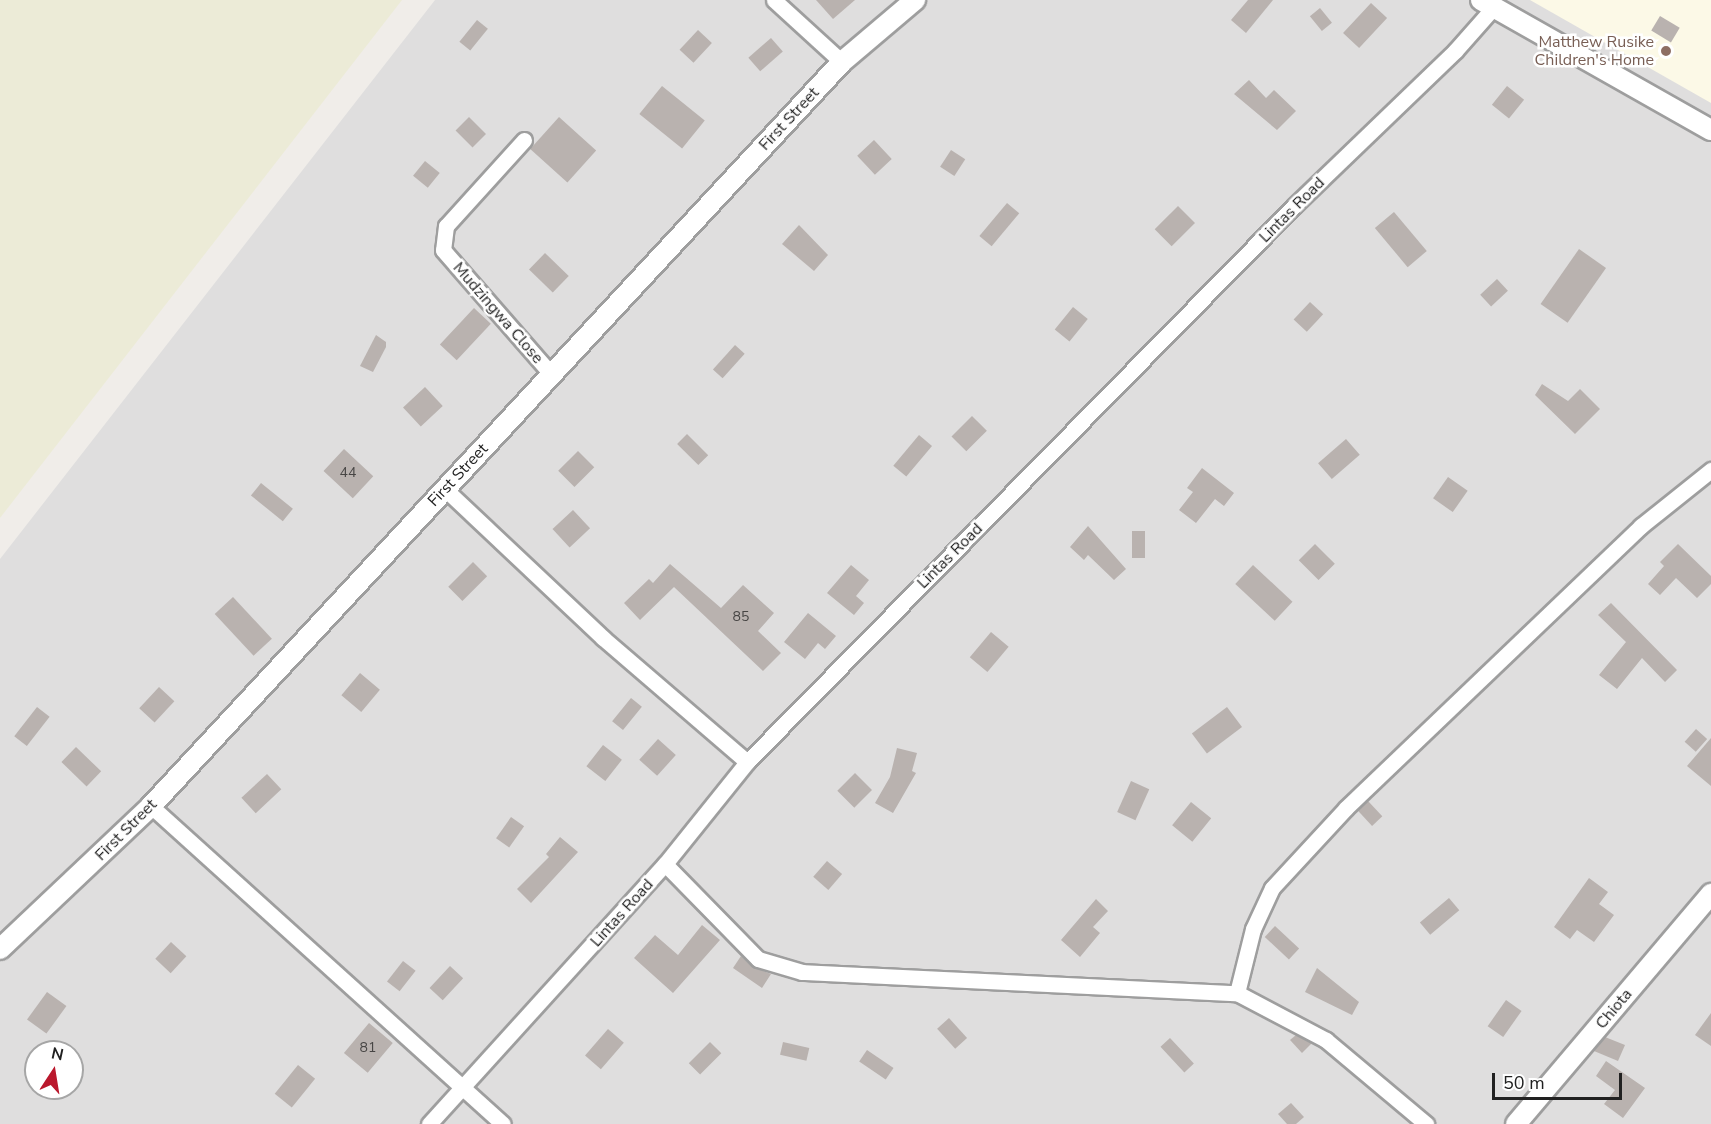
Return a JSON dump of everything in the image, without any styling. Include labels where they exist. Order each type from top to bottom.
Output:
[{"type":"street","points":[[774,0],[842,62]]},
{"type":"street","name":"First Street","points":[[0,949],[33,922],[151,806],[842,62],[915,0]]},
{"type":"street","points":[[1487,4],[1711,130]]},
{"type":"street","name":"Lintas Road","points":[[429,1124],[463,1090],[665,864],[747,762],[1295,205],[1455,51],[1487,4]]},
{"type":"street","name":"Mudzingwa Close","points":[[524,140],[446,226],[443,250],[551,374]]},
{"type":"street","points":[[1237,993],[1253,929],[1272,888],[1346,808],[1624,543],[1711,470]]},
{"type":"street","points":[[445,489],[603,638],[747,762]]},
{"type":"street","points":[[151,806],[463,1090],[504,1124]]},
{"type":"street","points":[[665,864],[758,959],[802,972],[1237,993],[1326,1040],[1426,1124]]},
{"type":"street","name":"Chiota","points":[[1516,1124],[1711,894]]},
{"type":"shaded area","points":[[435,0],[1711,0],[1711,1124],[0,1124],[0,559]]},
{"type":"shaded area","name":"Matthew Rusike Children's Home","points":[[1530,0],[1711,0],[1711,103]]},
{"type":"green space","points":[[0,0],[402,0],[0,518]]},
{"type":"building","points":[[816,0],[855,0],[833,19]]},
{"type":"building","points":[[1248,0],[1273,0],[1246,33],[1231,20]]},
{"type":"building","points":[[1371,3],[1387,18],[1359,48],[1343,33]]},
{"type":"building","points":[[1320,8],[1332,23],[1322,31],[1310,16]]},
{"type":"building","points":[[1660,16],[1680,28],[1671,42],[1651,31]]},
{"type":"building","points":[[477,20],[488,29],[470,51],[459,42]]},
{"type":"building","points":[[698,30],[712,43],[693,63],[680,50]]},
{"type":"building","points":[[771,38],[783,52],[760,71],[748,58]]},
{"type":"building","points":[[1249,80],[1266,98],[1274,90],[1296,111],[1277,130],[1234,94]]},
{"type":"building","points":[[662,86],[705,121],[682,149],[639,114]]},
{"type":"building","points":[[1507,86],[1524,100],[1509,118],[1492,105]]},
{"type":"building","points":[[469,117],[486,134],[473,147],[456,130]]},
{"type":"building","points":[[559,117],[596,150],[567,182],[530,149]]},
{"type":"building","points":[[874,140],[892,159],[875,175],[857,156]]},
{"type":"building","points":[[951,150],[965,159],[954,176],[940,167]]},
{"type":"building","points":[[425,161],[440,173],[428,188],[413,176]]},
{"type":"building","points":[[1007,203],[1019,213],[992,246],[979,236]]},
{"type":"building","points":[[1178,206],[1195,223],[1172,246],[1155,229]]},
{"type":"building","points":[[1394,212],[1427,251],[1408,267],[1375,228]]},
{"type":"building","points":[[799,225],[828,255],[814,271],[782,244]]},
{"type":"building","points":[[1579,249],[1606,268],[1568,323],[1541,304]]},
{"type":"building","points":[[545,253],[569,276],[553,292],[529,270]]},
{"type":"building","points":[[1497,279],[1508,291],[1491,306],[1480,295]]},
{"type":"building","points":[[1310,302],[1323,314],[1307,332],[1294,320]]},
{"type":"building","points":[[1073,307],[1088,319],[1070,341],[1055,330]]},
{"type":"building","points":[[474,308],[491,324],[457,360],[440,345]]},
{"type":"building","points":[[376,335],[386,342],[386,347],[373,372],[360,366]]},
{"type":"building","points":[[735,345],[745,354],[723,378],[713,370]]},
{"type":"building","points":[[1542,384],[1568,401],[1580,389],[1600,409],[1575,434],[1535,395]]},
{"type":"building","points":[[425,387],[443,406],[421,426],[403,407]]},
{"type":"building","points":[[972,416],[987,431],[966,451],[951,437]]},
{"type":"building","points":[[687,434],[708,455],[698,465],[677,444]]},
{"type":"building","points":[[919,435],[932,446],[906,477],[893,466]]},
{"type":"building","points":[[1346,439],[1360,455],[1332,479],[1318,463]]},
{"type":"building","points":[[344,449],[373,476],[353,498],[324,471]]},
{"type":"building","points":[[578,451],[594,467],[574,487],[558,471]]},
{"type":"building","points":[[1202,468],[1234,493],[1224,506],[1215,499],[1196,523],[1179,510],[1193,492],[1187,488]]},
{"type":"building","points":[[1448,477],[1468,491],[1453,512],[1433,498]]},
{"type":"building","points":[[261,483],[293,509],[283,521],[251,495]]},
{"type":"building","points":[[573,510],[590,528],[570,547],[553,529]]},
{"type":"building","points":[[1088,526],[1126,569],[1114,580],[1088,555],[1084,560],[1070,547]]},
{"type":"building","points":[[1132,531],[1145,531],[1145,558],[1132,558]]},
{"type":"building","points":[[1315,544],[1335,564],[1319,580],[1299,560]]},
{"type":"building","points":[[1678,544],[1711,576],[1711,584],[1697,598],[1676,578],[1660,595],[1648,584],[1664,566],[1660,562]]},
{"type":"building","points":[[473,562],[487,576],[462,601],[448,587]]},
{"type":"building","points":[[670,564],[721,608],[743,585],[774,613],[758,631],[781,653],[763,671],[674,587],[640,620],[624,603],[649,579],[653,583]]},
{"type":"building","points":[[851,565],[869,580],[856,596],[864,603],[854,615],[827,593]]},
{"type":"building","points":[[1253,565],[1292,602],[1275,621],[1235,584]]},
{"type":"building","points":[[233,597],[272,639],[254,656],[215,614]]},
{"type":"building","points":[[1611,603],[1677,670],[1665,682],[1642,658],[1617,689],[1599,675],[1626,642],[1598,615]]},
{"type":"building","points":[[808,613],[836,636],[825,649],[818,643],[805,659],[784,642]]},
{"type":"building","points":[[991,632],[1009,647],[987,672],[970,657]]},
{"type":"building","points":[[360,673],[380,690],[361,712],[341,695]]},
{"type":"building","points":[[159,687],[174,701],[155,723],[139,708]]},
{"type":"building","points":[[631,698],[642,707],[623,730],[612,721]]},
{"type":"building","points":[[37,707],[50,717],[27,746],[14,736]]},
{"type":"building","points":[[1227,707],[1242,727],[1207,753],[1192,733]]},
{"type":"building","points":[[1696,729],[1707,739],[1696,752],[1685,742]]},
{"type":"building","points":[[1711,738],[1711,786],[1687,766]]},
{"type":"building","points":[[658,739],[676,755],[657,776],[639,760]]},
{"type":"building","points":[[603,745],[622,760],[605,781],[586,766]]},
{"type":"building","points":[[76,747],[101,771],[87,786],[61,762]]},
{"type":"building","points":[[897,748],[917,753],[912,771],[916,773],[893,813],[875,803],[890,777]]},
{"type":"building","points":[[855,773],[872,790],[854,808],[837,791]]},
{"type":"building","points":[[267,774],[281,789],[256,813],[241,798]]},
{"type":"building","points":[[1131,781],[1149,789],[1135,820],[1117,812]]},
{"type":"building","points":[[1368,801],[1382,816],[1372,826],[1358,811]]},
{"type":"building","points":[[1191,802],[1211,818],[1192,842],[1172,825]]},
{"type":"building","points":[[511,817],[524,826],[509,847],[496,838]]},
{"type":"building","points":[[560,837],[578,852],[531,903],[517,889],[549,857],[546,854]]},
{"type":"building","points":[[827,861],[842,874],[828,890],[813,877]]},
{"type":"building","points":[[1589,878],[1608,892],[1599,904],[1614,915],[1594,942],[1577,930],[1570,939],[1554,927]]},
{"type":"building","points":[[1449,898],[1459,910],[1430,935],[1420,922]]},
{"type":"building","points":[[1096,899],[1108,911],[1093,927],[1100,933],[1080,957],[1061,940]]},
{"type":"building","points":[[702,925],[720,940],[673,993],[634,958],[655,935],[678,955]]},
{"type":"building","points":[[1275,926],[1299,949],[1289,959],[1265,937]]},
{"type":"building","points":[[171,942],[186,956],[171,973],[155,959]]},
{"type":"building","points":[[741,956],[751,966],[771,974],[762,988],[733,968]]},
{"type":"building","points":[[403,961],[416,971],[400,991],[387,981]]},
{"type":"building","points":[[450,966],[463,978],[443,1000],[430,988]]},
{"type":"building","points":[[1317,968],[1359,1002],[1352,1015],[1305,992]]},
{"type":"building","points":[[47,992],[66,1006],[46,1034],[27,1020]]},
{"type":"building","points":[[1506,1000],[1522,1011],[1503,1037],[1488,1026]]},
{"type":"building","points":[[1711,1013],[1711,1046],[1695,1035]]},
{"type":"building","points":[[949,1018],[967,1038],[955,1049],[937,1029]]},
{"type":"building","points":[[369,1023],[393,1043],[368,1073],[344,1053]]},
{"type":"building","points":[[608,1029],[624,1043],[601,1069],[585,1055]]},
{"type":"building","points":[[1296,1035],[1312,1043],[1302,1053],[1290,1040]]},
{"type":"building","points":[[1605,1037],[1625,1045],[1618,1061],[1594,1051]]},
{"type":"building","points":[[1170,1038],[1194,1064],[1184,1072],[1160,1047]]},
{"type":"building","points":[[710,1042],[721,1053],[700,1075],[689,1063]]},
{"type":"building","points":[[783,1042],[809,1048],[806,1061],[780,1055]]},
{"type":"building","points":[[867,1050],[894,1068],[886,1080],[859,1062]]},
{"type":"building","points":[[1606,1061],[1645,1088],[1623,1118],[1604,1104],[1615,1090],[1596,1076]]},
{"type":"building","points":[[298,1065],[315,1079],[292,1108],[275,1094]]},
{"type":"building","points":[[1291,1103],[1304,1117],[1296,1124],[1287,1124],[1278,1114]]},
{"type":"place","name":"Matthew Rusike Children's Home","points":[[1666,51]]}]
